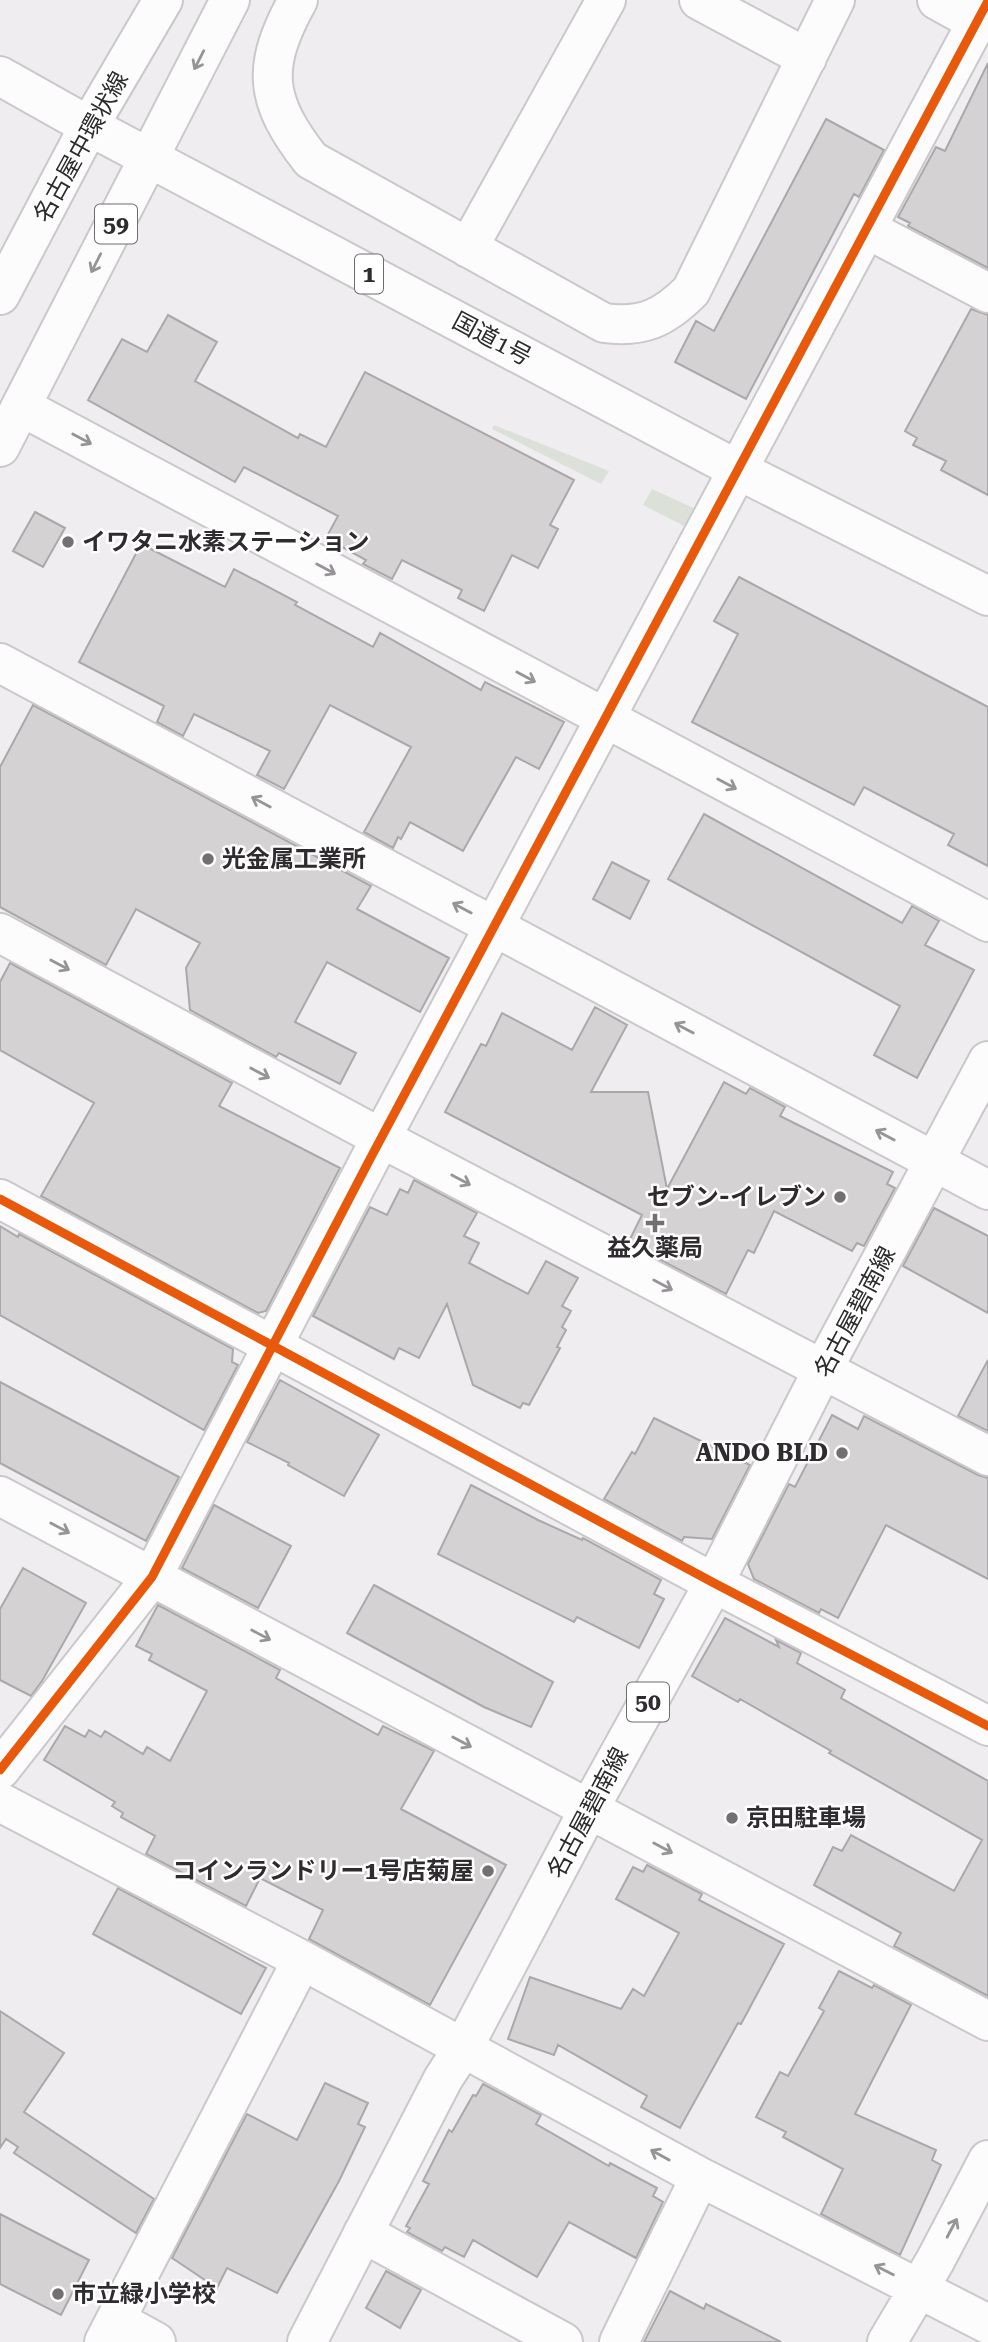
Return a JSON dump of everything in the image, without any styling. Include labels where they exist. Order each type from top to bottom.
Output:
[{"type":"main road","name":"名古屋中環状線","points":[[0,295],[89,126],[163,0]]},
{"type":"main road","name":"59","points":[[0,447],[230,0]]},
{"type":"main road","points":[[298,0],[282,29],[273,59],[277,107],[293,137],[312,160],[604,323],[623,326],[649,320],[671,310],[691,291],[835,0]]},
{"type":"main road","points":[[468,248],[606,0]]},
{"type":"main road","points":[[699,0],[807,58]]},
{"type":"main road","points":[[0,1770],[152,1577],[381,1138],[738,470],[867,229],[981,27],[936,0]]},
{"type":"main road","name":"国道1号","points":[[0,76],[89,126],[738,470],[988,596]]},
{"type":"main road","points":[[867,229],[988,293]]},
{"type":"main road","points":[[22,407],[988,922]]},
{"type":"main road","points":[[0,663],[988,1190]]},
{"type":"main road","points":[[0,933],[381,1138],[988,1456]]},
{"type":"main road","name":"名古屋碧南線","points":[[307,2342],[443,2078],[463,2048],[589,1809],[714,1583],[823,1369],[936,1163],[988,1061]]},
{"type":"main road","points":[[0,1199],[714,1583],[988,1726]]},
{"type":"main road","points":[[0,1496],[988,2021]]},
{"type":"main road","points":[[0,1802],[302,1960],[700,2177],[988,2324]]},
{"type":"main road","points":[[156,2342],[110,2331],[302,1960]]},
{"type":"main road","points":[[887,2342],[935,2261],[988,2160]]},
{"type":"main road","points":[[619,2342],[700,2177]]},
{"type":"main road","points":[[363,2233],[563,2342]]},
{"type":"shaded area","points":[[494,425],[609,471],[601,484],[492,429]]},
{"type":"shaded area","points":[[652,489],[698,510],[688,528],[643,505]]},
{"type":"building","points":[[988,63],[988,268],[908,226],[910,223],[898,217],[936,147],[945,151]]},
{"type":"building","points":[[826,119],[884,150],[859,197],[854,194],[746,399],[675,362],[696,321],[714,331]]},
{"type":"building","points":[[971,309],[988,315],[988,495],[941,470],[946,461],[913,445],[917,438],[905,431]]},
{"type":"building","points":[[168,315],[217,342],[195,381],[298,438],[300,434],[326,447],[365,372],[574,480],[550,525],[558,529],[538,568],[512,555],[484,611],[458,598],[462,590],[402,560],[392,579],[363,564],[366,560],[326,538],[338,516],[244,467],[235,482],[88,400],[122,339],[147,352]]},
{"type":"building","points":[[35,512],[65,528],[43,567],[13,551]]},
{"type":"building","points":[[141,544],[225,587],[234,569],[373,647],[380,633],[481,690],[485,682],[564,722],[539,769],[516,757],[463,851],[410,822],[393,848],[364,832],[411,747],[330,705],[284,789],[257,775],[270,751],[194,714],[183,736],[157,722],[164,706],[79,662]]},
{"type":"building","points":[[739,577],[988,707],[988,866],[948,845],[954,834],[864,787],[854,805],[692,722],[738,634],[714,621]]},
{"type":"building","points":[[33,705],[371,886],[357,909],[449,958],[420,1012],[327,962],[295,1022],[356,1053],[340,1084],[279,1053],[276,1057],[190,1010],[186,968],[200,943],[136,909],[106,965],[0,907],[0,767]]},
{"type":"building","points":[[704,814],[902,923],[912,906],[939,921],[925,945],[974,970],[917,1078],[874,1055],[900,1006],[668,879]]},
{"type":"building","points":[[612,862],[649,881],[630,919],[593,899]]},
{"type":"building","points":[[10,963],[232,1083],[219,1106],[340,1168],[266,1311],[258,1313],[41,1196],[94,1103],[0,1050],[0,982]]},
{"type":"building","points":[[595,1007],[627,1025],[591,1092],[648,1092],[667,1189],[724,1082],[746,1094],[750,1088],[785,1107],[780,1116],[893,1172],[887,1184],[895,1188],[864,1246],[857,1243],[852,1251],[774,1211],[754,1253],[748,1250],[726,1294],[628,1243],[642,1215],[445,1112],[481,1044],[486,1046],[502,1013],[572,1050]]},
{"type":"building","points":[[414,1180],[477,1213],[464,1236],[479,1243],[469,1263],[528,1294],[546,1261],[578,1278],[562,1306],[571,1311],[562,1327],[566,1330],[557,1347],[560,1348],[529,1405],[523,1403],[520,1408],[473,1385],[447,1304],[419,1358],[399,1348],[394,1359],[313,1316],[370,1207],[387,1215],[400,1189],[408,1193]]},
{"type":"building","points":[[934,1208],[988,1236],[988,1313],[903,1266]]},
{"type":"building","points":[[0,1226],[233,1349],[232,1362],[238,1365],[204,1430],[0,1315]]},
{"type":"building","points":[[988,1360],[988,1431],[958,1416]]},
{"type":"building","points":[[280,1380],[379,1435],[344,1496],[247,1442]]},
{"type":"building","points":[[0,1382],[179,1477],[146,1541],[0,1463]]},
{"type":"building","points":[[832,1415],[858,1429],[864,1416],[988,1478],[988,1579],[886,1525],[838,1618],[821,1609],[819,1613],[754,1579],[748,1564],[789,1484],[795,1487]]},
{"type":"building","points":[[654,1418],[750,1465],[712,1539],[684,1537],[682,1541],[604,1499],[632,1452],[635,1454]]},
{"type":"building","points":[[471,1485],[538,1520],[582,1540],[583,1538],[661,1580],[654,1594],[664,1599],[639,1648],[577,1617],[574,1622],[438,1554]]},
{"type":"building","points":[[214,1505],[291,1546],[258,1608],[182,1568]]},
{"type":"building","points":[[23,1568],[86,1603],[31,1696],[0,1680],[0,1609]]},
{"type":"building","points":[[374,1585],[553,1682],[531,1727],[484,1707],[347,1633]]},
{"type":"building","points":[[158,1605],[280,1670],[276,1678],[378,1735],[383,1726],[434,1751],[401,1809],[506,1865],[430,2005],[309,1939],[323,1910],[260,1878],[246,1906],[146,1854],[155,1836],[121,1817],[123,1813],[112,1806],[115,1802],[44,1760],[65,1726],[85,1737],[89,1730],[101,1737],[105,1731],[143,1754],[147,1747],[170,1761],[207,1691],[149,1660],[152,1654],[136,1646]]},
{"type":"building","points":[[725,1618],[779,1647],[776,1640],[801,1653],[797,1663],[845,1690],[841,1698],[988,1781],[988,1996],[894,1946],[901,1933],[814,1885],[833,1847],[842,1851],[851,1835],[954,1891],[982,1840],[740,1699],[738,1702],[692,1676]]},
{"type":"building","points":[[647,1865],[702,1894],[699,1900],[784,1944],[680,2128],[641,2107],[647,2096],[558,2045],[554,2055],[508,2039],[530,1977],[621,2009],[633,1989],[644,1996],[679,1933],[616,1899],[633,1867],[643,1872]]},
{"type":"building","points":[[118,1888],[266,1968],[241,2014],[93,1934]]},
{"type":"building","points":[[839,1971],[872,1988],[874,1985],[911,2005],[855,2114],[936,2150],[932,2160],[941,2165],[900,2255],[821,2214],[843,2169],[783,2137],[786,2132],[756,2117],[780,2072],[788,2076],[824,2011],[819,2008]]},
{"type":"building","points":[[0,2011],[64,2053],[24,2112],[154,2199],[136,2233],[14,2153],[18,2147],[6,2139],[0,2148]]},
{"type":"building","points":[[325,2083],[368,2103],[358,2124],[365,2127],[339,2181],[277,2293],[227,2268],[217,2288],[172,2258],[247,2114],[297,2140]]},
{"type":"building","points":[[483,2084],[541,2115],[536,2124],[609,2166],[610,2163],[657,2188],[653,2196],[663,2202],[636,2258],[569,2222],[537,2277],[473,2240],[464,2257],[445,2247],[442,2251],[407,2232],[410,2228],[406,2226],[429,2184],[423,2181],[449,2130],[452,2132],[473,2095],[476,2096]]},
{"type":"building","points":[[0,2214],[89,2260],[61,2315],[0,2284]]},
{"type":"building","points":[[386,2271],[421,2290],[400,2328],[366,2308]]},
{"type":"building","points":[[670,2291],[704,2309],[706,2304],[781,2342],[644,2342]]},
{"type":"cycle path","points":[[0,1770],[152,1577],[370,1159],[988,1]]},
{"type":"cycle path","points":[[0,1199],[714,1583],[988,1726]]},
{"type":"place","name":"イワタニ水素ステーション","points":[[68,542]]},
{"type":"place","name":"光金属工業所","points":[[208,859]]},
{"type":"place","name":"セブン-イレブン","points":[[840,1197]]},
{"type":"place","name":"益久薬局","points":[[655,1223]]},
{"type":"place","name":"ANDO BLD","points":[[842,1453]]},
{"type":"place","name":"京田駐車場","points":[[732,1818]]},
{"type":"place","name":"コインランドリー1号店菊屋","points":[[488,1871]]},
{"type":"place","name":"市立緑小学校","points":[[58,2294]]}]
